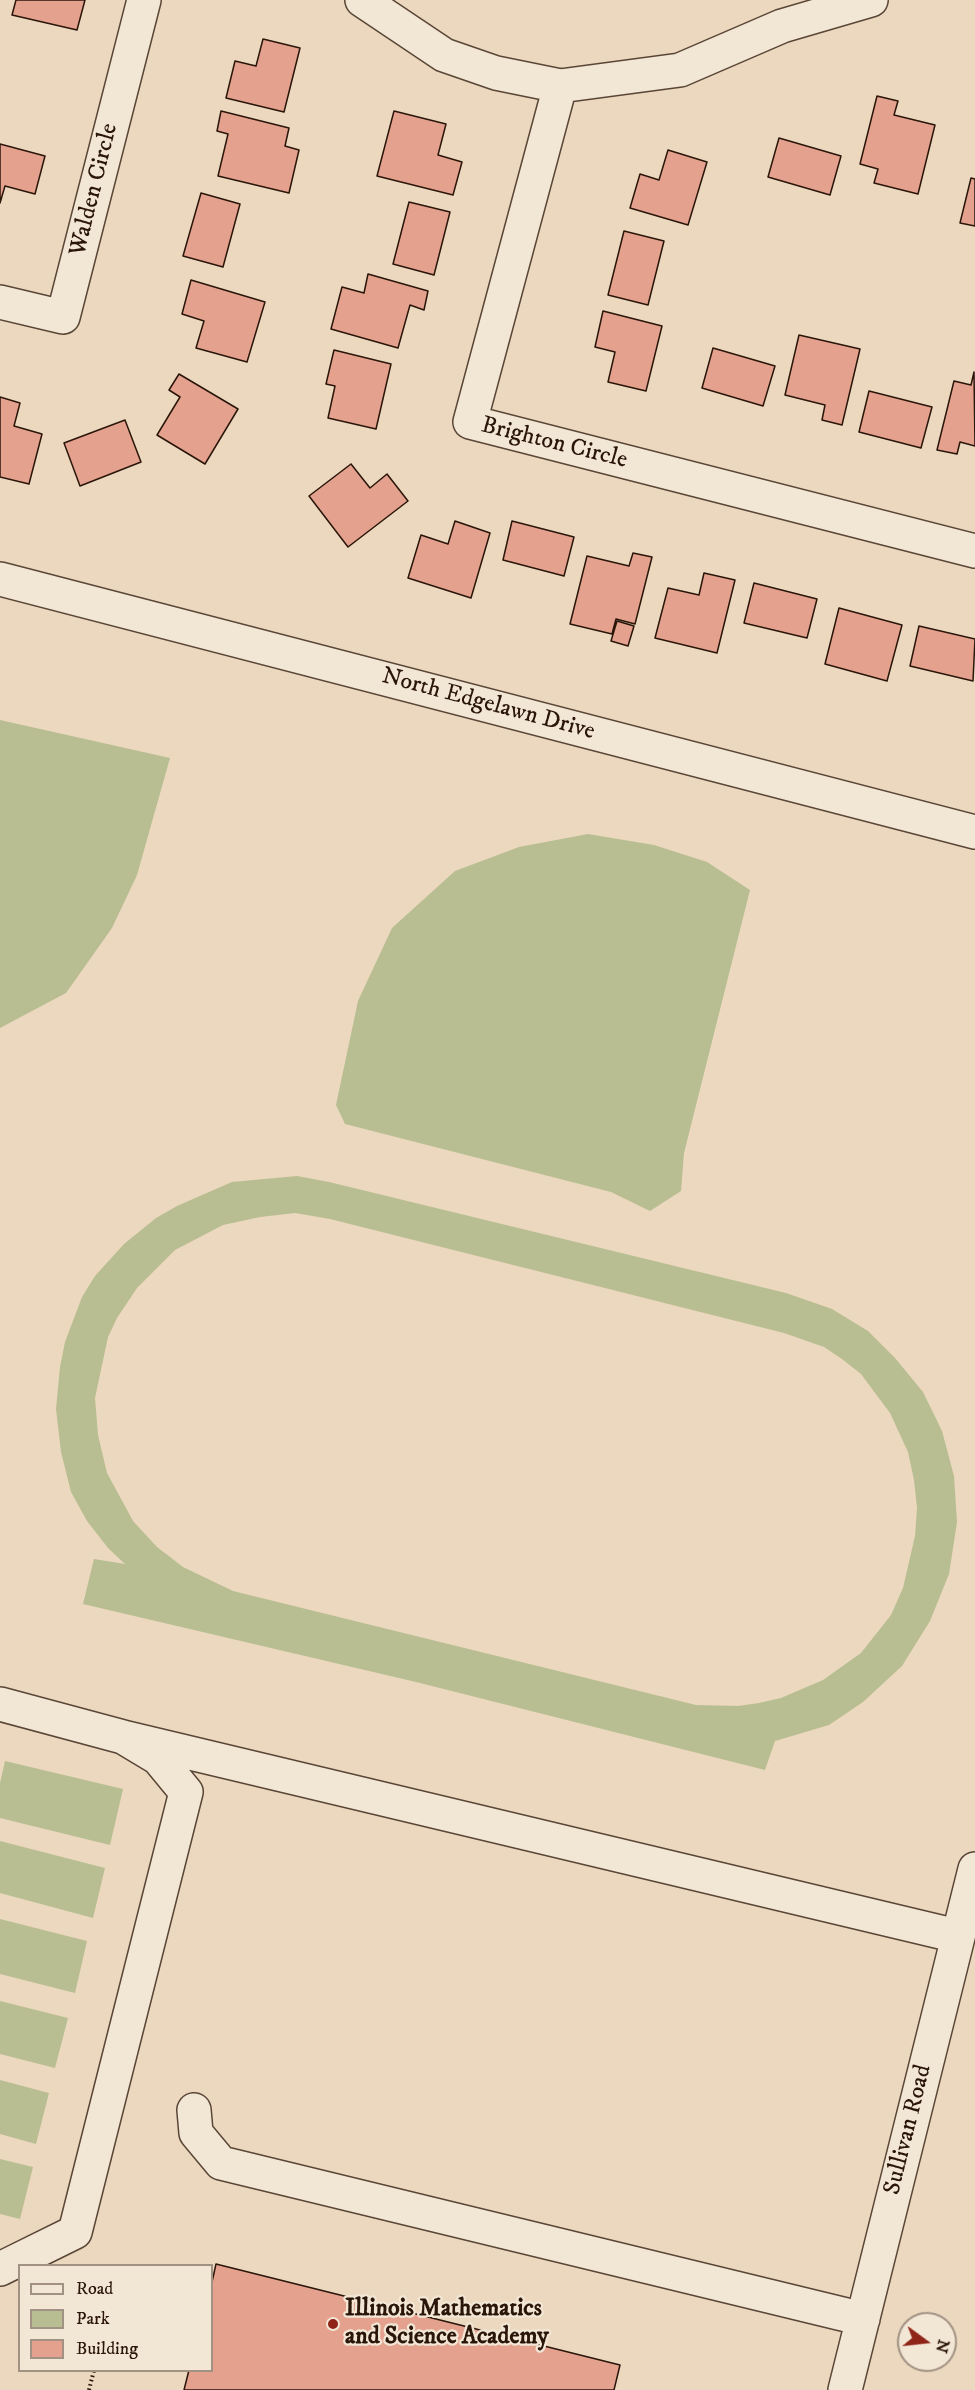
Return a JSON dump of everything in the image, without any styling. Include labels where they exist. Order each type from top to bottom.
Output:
[{"type":"street","name":"Walden Circle","points":[[0,302],[63,317],[144,0]]},
{"type":"street","points":[[362,0],[444,55],[496,73],[560,86],[680,70],[782,26],[871,0]]},
{"type":"street","name":"Brighton Circle","points":[[560,86],[470,422],[975,551]]},
{"type":"street","name":"North Edgelawn Drive","points":[[0,579],[975,832]]},
{"type":"street","points":[[0,1704],[123,1737],[957,1936]]},
{"type":"street","points":[[0,2269],[75,2232],[186,1792],[158,1758],[123,1737]]},
{"type":"street","name":"Sullivan Road","points":[[845,2390],[975,1869]]},
{"type":"street","points":[[194,2110],[196,2133],[221,2163],[863,2319]]},
{"type":"path","points":[[89,2390],[94,2372]]},
{"type":"green space","points":[[0,720],[170,758],[137,875],[112,928],[66,993],[0,1028]]},
{"type":"green space","points":[[588,834],[654,845],[707,862],[750,890],[684,1153],[681,1191],[650,1211],[611,1192],[345,1124],[336,1105],[358,1001],[392,928],[455,871],[519,847]]},
{"type":"green space","points":[[297,1176],[329,1182],[786,1293],[832,1309],[868,1331],[895,1358],[923,1392],[942,1431],[954,1476],[957,1522],[949,1574],[930,1621],[902,1666],[863,1702],[829,1725],[775,1741],[765,1770],[416,1682],[83,1604],[94,1559],[125,1564],[108,1548],[87,1521],[71,1492],[61,1452],[56,1409],[65,1342],[82,1297],[95,1276],[124,1244],[156,1218],[177,1206],[232,1182]],"holes":[[[295,1213],[330,1219],[784,1333],[824,1347],[842,1359],[861,1374],[890,1413],[908,1452],[914,1480],[917,1508],[915,1536],[903,1588],[891,1615],[861,1653],[823,1680],[781,1698],[759,1703],[738,1706],[696,1705],[233,1591],[183,1567],[157,1547],[133,1521],[107,1473],[98,1435],[95,1398],[108,1337],[117,1318],[137,1288],[175,1250],[223,1225],[260,1217]]]},
{"type":"green space","points":[[5,1761],[123,1789],[110,1845],[0,1818],[0,1783]]},
{"type":"green space","points":[[0,1841],[105,1868],[93,1918],[0,1893]]},
{"type":"green space","points":[[0,1919],[87,1941],[75,1993],[0,1974]]},
{"type":"green space","points":[[0,2001],[68,2018],[55,2068],[0,2054]]},
{"type":"green space","points":[[0,2080],[49,2093],[36,2144],[0,2134]]},
{"type":"green space","points":[[0,2159],[33,2167],[20,2219],[0,2214]]},
{"type":"building","points":[[16,0],[85,0],[77,30],[12,15]]},
{"type":"building","points":[[263,39],[300,48],[284,112],[226,98],[235,61],[256,66]]},
{"type":"building","points":[[877,96],[898,101],[894,115],[935,125],[918,194],[874,183],[878,169],[860,164]]},
{"type":"building","points":[[221,111],[289,128],[285,146],[299,150],[289,193],[218,176],[228,134],[217,131]]},
{"type":"building","points":[[394,111],[446,124],[438,155],[462,162],[453,195],[377,176]]},
{"type":"building","points":[[779,138],[841,156],[830,195],[768,177]]},
{"type":"building","points":[[0,144],[45,156],[35,194],[5,186],[0,203]]},
{"type":"building","points":[[668,150],[707,162],[688,225],[630,208],[640,174],[659,180]]},
{"type":"building","points":[[971,178],[975,179],[975,226],[960,223]]},
{"type":"building","points":[[201,193],[240,204],[223,267],[183,256]]},
{"type":"building","points":[[409,202],[450,212],[434,275],[393,264]]},
{"type":"building","points":[[624,231],[664,241],[648,305],[608,295]]},
{"type":"building","points":[[368,274],[428,291],[424,310],[410,305],[398,348],[331,329],[342,287],[364,293]]},
{"type":"building","points":[[191,280],[265,302],[247,362],[196,348],[204,321],[182,314]]},
{"type":"building","points":[[603,311],[662,326],[646,391],[608,382],[615,352],[595,347]]},
{"type":"building","points":[[799,335],[860,349],[842,425],[822,420],[825,405],[785,395]]},
{"type":"building","points":[[713,348],[775,366],[763,406],[702,388]]},
{"type":"building","points":[[334,350],[391,364],[376,429],[328,418],[335,386],[326,384]]},
{"type":"building","points":[[974,372],[975,446],[960,442],[957,454],[937,450],[954,381],[971,385]]},
{"type":"building","points":[[179,374],[238,409],[205,464],[157,435],[180,397],[169,390]]},
{"type":"building","points":[[869,391],[932,407],[921,448],[859,432]]},
{"type":"building","points":[[0,397],[20,403],[14,426],[42,434],[29,484],[0,477]]},
{"type":"building","points":[[125,420],[141,462],[80,486],[64,443]]},
{"type":"building","points":[[351,464],[370,488],[387,474],[408,501],[348,547],[309,496]]},
{"type":"building","points":[[455,521],[490,533],[471,598],[408,578],[421,535],[448,544]]},
{"type":"building","points":[[512,521],[574,537],[564,576],[503,560]]},
{"type":"building","points":[[633,553],[652,557],[635,624],[616,619],[612,634],[570,624],[587,556],[629,566]]},
{"type":"building","points":[[704,573],[735,580],[717,653],[655,638],[668,588],[699,595]]},
{"type":"building","points":[[754,583],[817,599],[807,638],[744,623]]},
{"type":"building","points":[[839,608],[902,625],[887,681],[825,664]]},
{"type":"building","points":[[617,621],[634,626],[628,646],[611,641]]},
{"type":"building","points":[[919,626],[975,639],[973,681],[910,666]]},
{"type":"building","name":"Illinois Mathematics and Science Academy","points":[[216,2264],[620,2365],[614,2390],[184,2390],[188,2372],[213,2372],[213,2278]]},
{"type":"place","name":"Illinois Mathematics and Science Academy","points":[[333,2324]]}]
